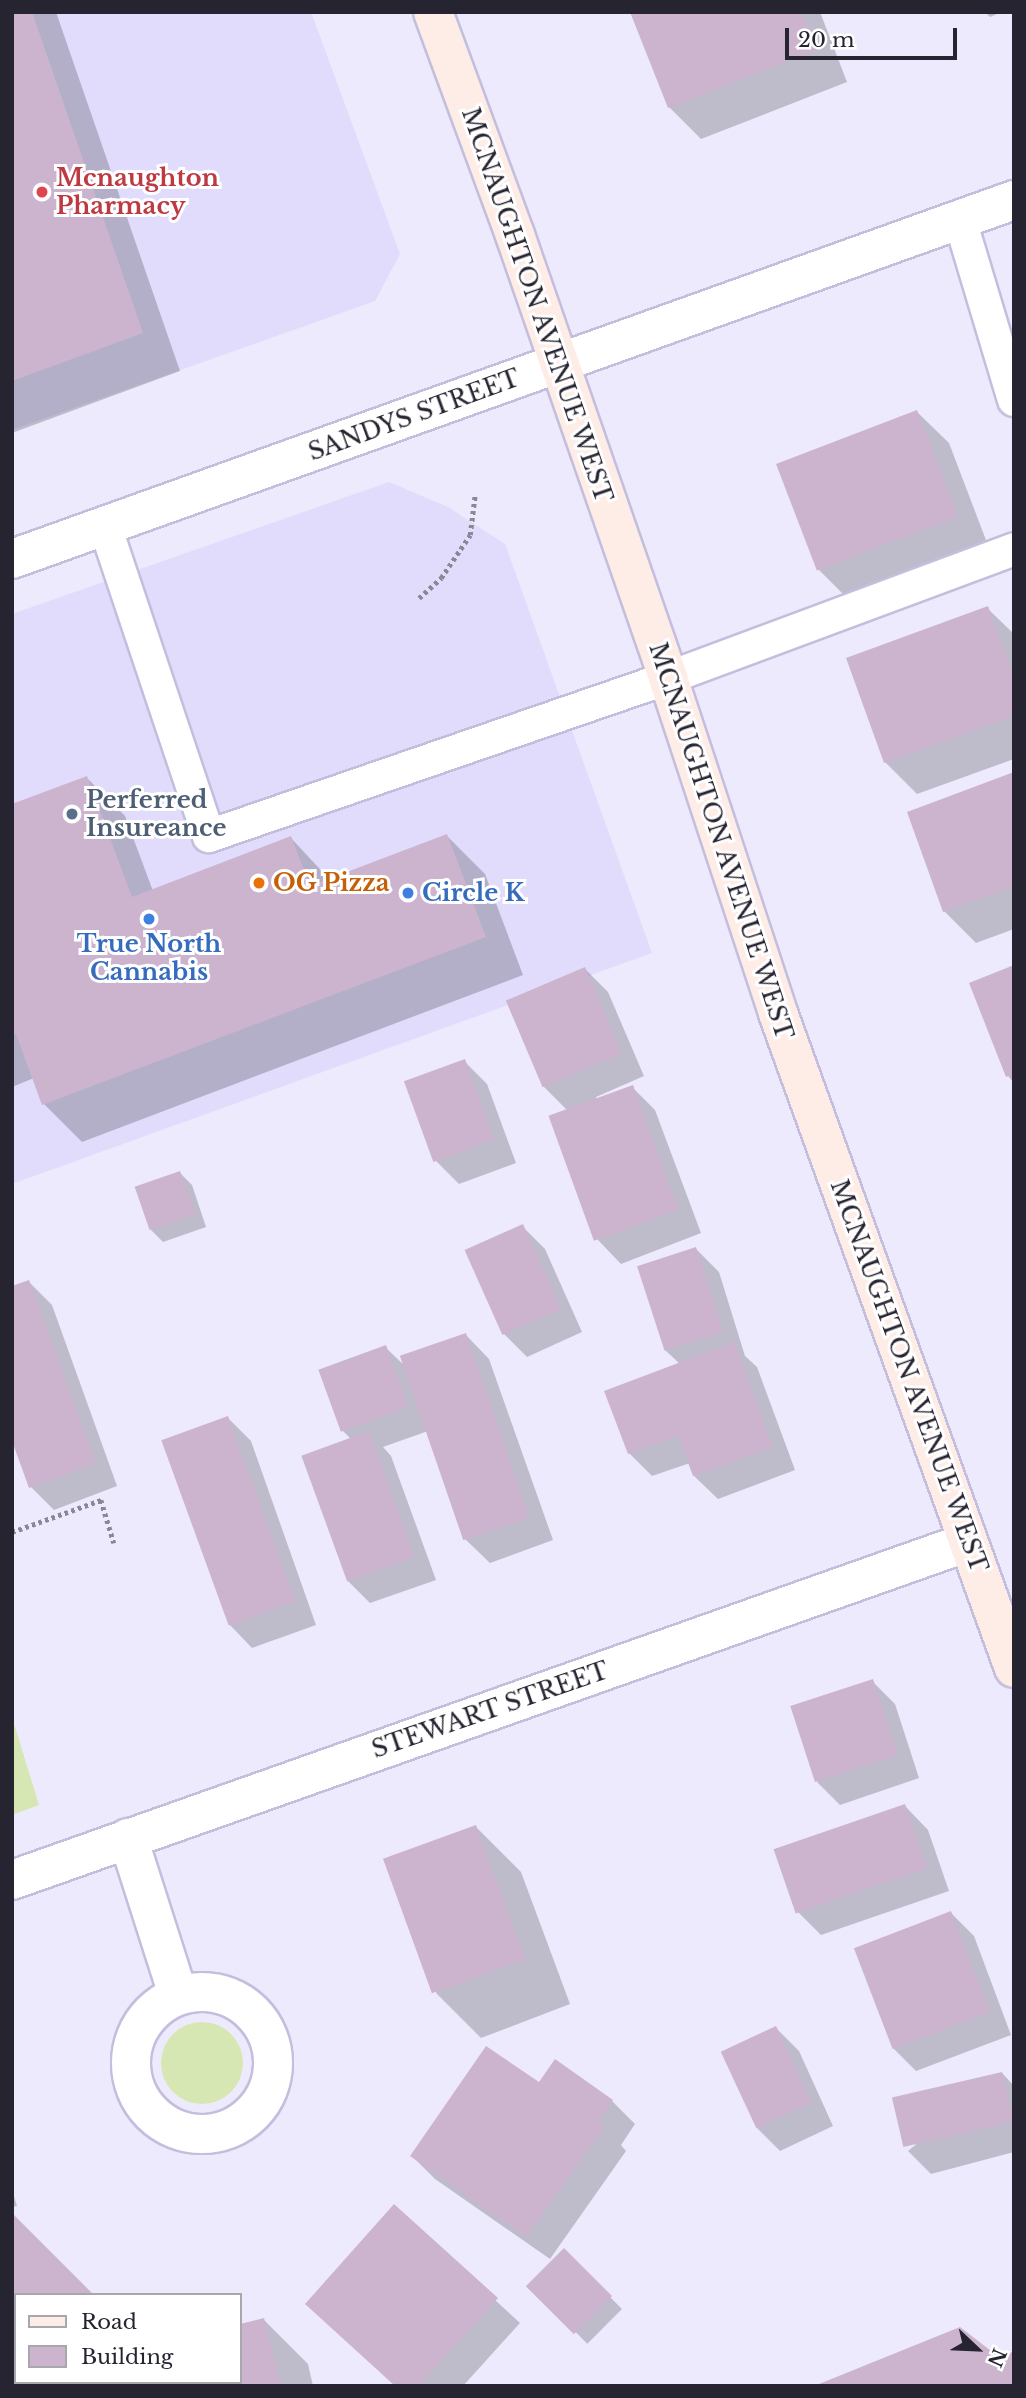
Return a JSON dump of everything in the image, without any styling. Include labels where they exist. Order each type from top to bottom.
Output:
[{"type":"main road","name":"MCNAUGHTON AVENUE WEST","points":[[433,12],[515,235],[668,678],[778,1013],[1014,1668]]},
{"type":"street","name":"SANDYS STREET","points":[[12,559],[1014,200]]},
{"type":"street","name":"STEWART STREET","points":[[12,1880],[968,1542]]},
{"type":"street","points":[[128,1838],[178,1995]]},
{"type":"lane","points":[[960,220],[1014,400]]},
{"type":"lane","points":[[105,526],[209,836],[668,678],[1014,549]]},
{"type":"path","points":[[419,598],[441,578],[470,535],[475,494]]},
{"type":"path","points":[[12,1532],[101,1500],[114,1543]]},
{"type":"shaded area","points":[[12,12],[311,12],[400,254],[375,301],[12,430]]},
{"type":"shaded area","points":[[389,482],[448,507],[505,544],[652,953],[12,1184],[12,614]]},
{"type":"green space","points":[[12,1717],[39,1805],[12,1815]]},
{"type":"green space","points":[[202,2022],[218,2025],[231,2034],[240,2047],[243,2063],[240,2079],[231,2092],[218,2101],[202,2104],[186,2101],[173,2092],[164,2079],[161,2063],[164,2047],[173,2034],[186,2025]]},
{"type":"building","points":[[12,12],[32,12],[143,333],[12,381]]},
{"type":"building","points":[[630,12],[802,12],[816,50],[668,108]]},
{"type":"building","points":[[917,410],[958,516],[817,571],[776,464]]},
{"type":"building","points":[[988,606],[1014,677],[1014,716],[884,763],[846,658]]},
{"type":"building","points":[[1014,772],[1014,886],[943,912],[907,812]]},
{"type":"building","points":[[87,776],[132,897],[291,836],[310,886],[447,834],[486,937],[42,1105],[16,1034],[12,1035],[12,804]]},
{"type":"building","points":[[1014,965],[1014,1074],[1006,1077],[969,983]]},
{"type":"building","points":[[585,967],[622,1054],[543,1087],[506,1001]]},
{"type":"building","points":[[465,1059],[494,1140],[433,1162],[404,1081]]},
{"type":"building","points":[[633,1085],[678,1210],[594,1241],[548,1116]]},
{"type":"building","points":[[180,1171],[195,1214],[150,1230],[135,1187]]},
{"type":"building","points":[[523,1224],[561,1309],[502,1335],[465,1250]]},
{"type":"building","points":[[696,1247],[724,1332],[665,1351],[637,1266]]},
{"type":"building","points":[[29,1280],[96,1463],[29,1488],[12,1441],[12,1286]]},
{"type":"building","points":[[466,1333],[529,1517],[463,1540],[400,1356]]},
{"type":"building","points":[[734,1342],[773,1447],[693,1476],[678,1436],[628,1454],[604,1391]]},
{"type":"building","points":[[386,1345],[409,1407],[341,1432],[318,1370]]},
{"type":"building","points":[[228,1416],[295,1601],[229,1625],[161,1440]]},
{"type":"building","points":[[369,1431],[415,1557],[347,1582],[301,1456]]},
{"type":"building","points":[[873,1679],[898,1755],[815,1782],[790,1706]]},
{"type":"building","points":[[905,1804],[927,1868],[796,1914],[774,1849]]},
{"type":"building","points":[[476,1825],[525,1959],[432,1993],[383,1859]]},
{"type":"building","points":[[951,1911],[990,2012],[893,2049],[854,1948]]},
{"type":"building","points":[[776,2026],[811,2102],[756,2128],[721,2052]]},
{"type":"building","points":[[486,2046],[539,2082],[555,2059],[613,2100],[598,2122],[604,2127],[526,2237],[410,2156]]},
{"type":"building","points":[[1002,2072],[1013,2122],[903,2147],[892,2097]]},
{"type":"building","points":[[394,2204],[498,2298],[419,2386],[395,2386],[305,2304]]},
{"type":"building","points":[[12,2213],[92,2293],[14,2293],[14,2354]]},
{"type":"building","points":[[564,2248],[612,2296],[574,2334],[526,2286]]},
{"type":"building","points":[[264,2318],[281,2386],[134,2386],[242,2384],[242,2324]]},
{"type":"building","points":[[960,2327],[999,2357],[1014,2351],[1014,2386],[814,2386]]},
{"type":"place","name":"Mcnaughton Pharmacy","points":[[42,192]]},
{"type":"place","name":"Perferred Insureance","points":[[72,814]]},
{"type":"place","name":"OG Pizza","points":[[259,883]]},
{"type":"place","name":"Circle K","points":[[408,893]]},
{"type":"place","name":"True North Cannabis","points":[[149,919]]}]
